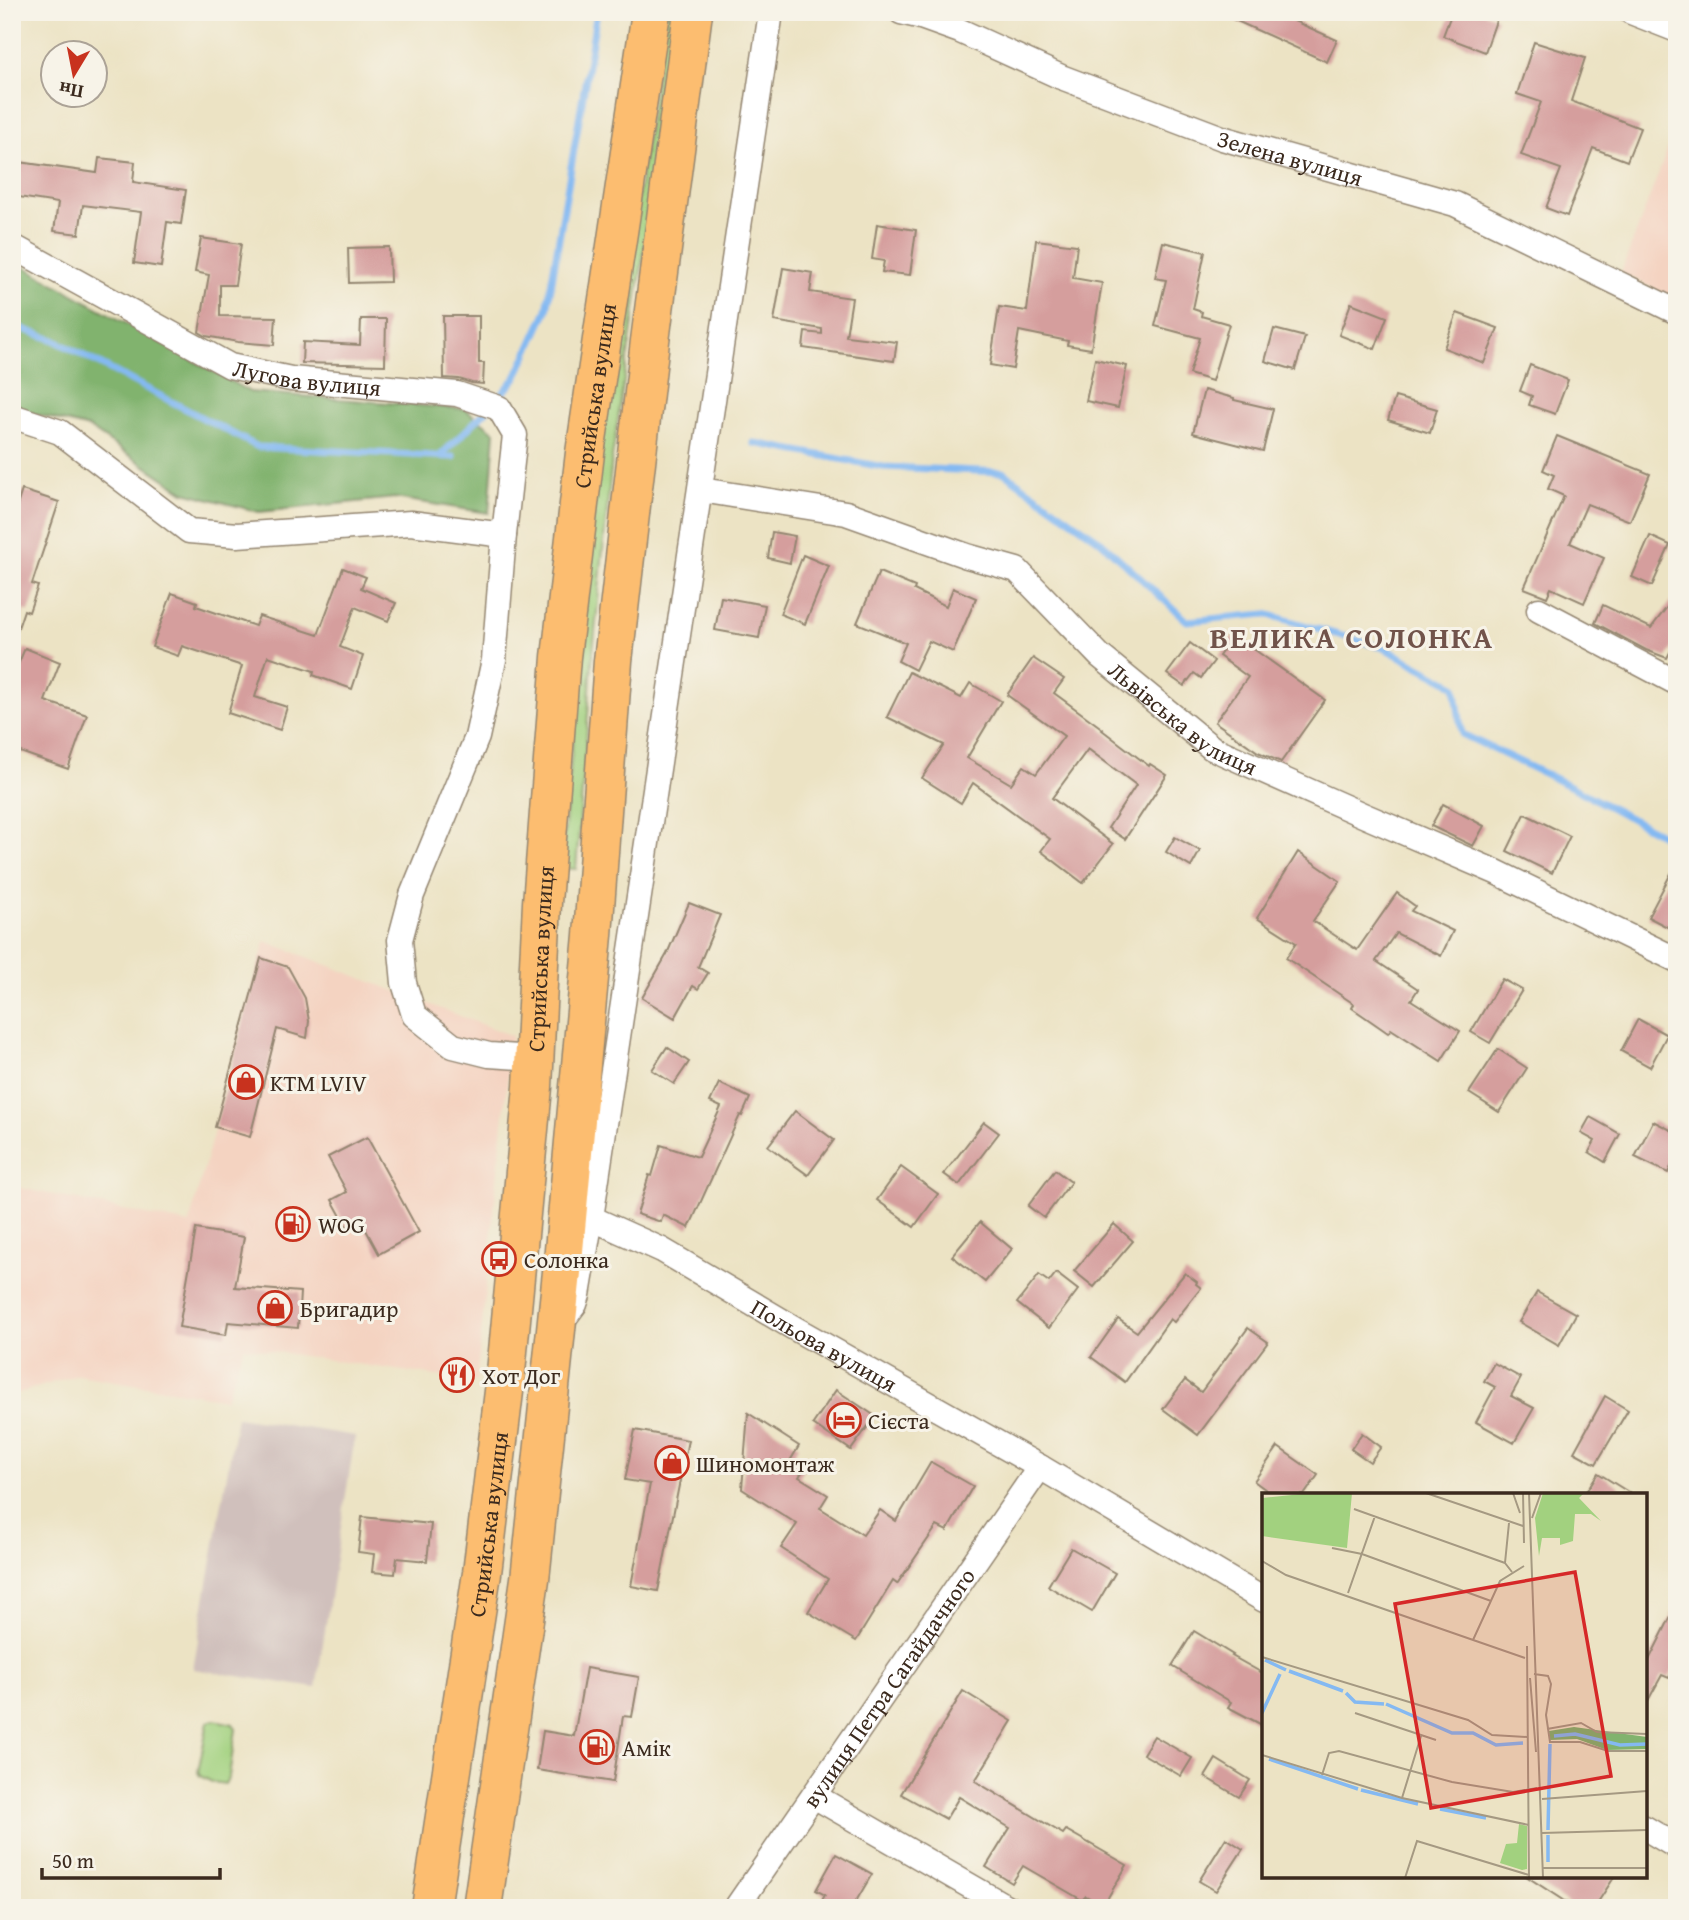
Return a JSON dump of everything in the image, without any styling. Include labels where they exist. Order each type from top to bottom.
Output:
[{"type":"highway","name":"Стрийська вулиця","points":[[431,1908],[482,1573],[506,1383],[535,1058],[542,903],[561,657],[585,453],[651,12]]},
{"type":"highway","name":"Стрийська вулиця","points":[[482,1908],[530,1579],[595,908],[613,661],[650,341],[695,14]]},
{"type":"street","points":[[556,1325],[569,1314],[579,1295],[771,12]]},
{"type":"street","name":"Зелена вулиця","points":[[901,12],[960,31],[1061,77],[1222,138],[1455,204],[1677,312]]},
{"type":"street","points":[[1631,12],[1677,30]]},
{"type":"street","name":"Лугова вулиця","points":[[12,246],[230,366],[291,380],[457,394],[499,408],[515,435],[494,660],[477,737],[412,895],[400,940],[404,983],[414,1015],[453,1046],[489,1055],[535,1058]]},
{"type":"street","points":[[12,416],[60,432],[189,531],[237,535],[411,523],[504,535]]},
{"type":"street","name":"Львівська вулиця","points":[[701,490],[846,513],[967,556],[1017,570],[1100,656],[1212,748],[1496,872],[1677,960]]},
{"type":"street","points":[[1539,610],[1674,673]]},
{"type":"street","name":"Польова вулиця","points":[[591,1218],[662,1250],[794,1328],[1041,1466],[1262,1599]]},
{"type":"street","name":"вулиця Петра Сагайдачного","points":[[736,1908],[1041,1466]]},
{"type":"street","points":[[814,1797],[1007,1908]]},
{"type":"street","points":[[1647,1829],[1677,1847]]},
{"type":"shaded area","points":[[1677,124],[1677,300],[1621,273]]},
{"type":"shaded area","points":[[265,941],[512,1036],[476,1382],[244,1347],[226,1399],[78,1375],[12,1395],[12,1186],[189,1224]]},
{"type":"shaded area","points":[[237,1417],[355,1436],[316,1688],[193,1669]]},
{"type":"green space","points":[[666,12],[681,12],[612,457],[576,869],[561,868],[599,455]]},
{"type":"green space","points":[[12,260],[250,392],[465,409],[495,432],[489,513],[395,498],[259,512],[184,492],[89,428],[12,408]]},
{"type":"green space","points":[[214,1720],[233,1724],[236,1729],[229,1776],[225,1784],[212,1782],[198,1772],[208,1722]]},
{"type":"building","points":[[1217,12],[1274,12],[1337,40],[1327,62]]},
{"type":"building","points":[[1452,12],[1483,12],[1497,18],[1485,52],[1443,36]]},
{"type":"building","points":[[1534,42],[1585,58],[1571,101],[1640,128],[1627,161],[1593,148],[1567,216],[1546,208],[1561,169],[1521,155],[1541,102],[1517,94]]},
{"type":"building","points":[[99,158],[135,162],[133,182],[186,190],[181,224],[167,222],[161,267],[134,263],[141,212],[83,205],[79,234],[54,231],[58,203],[12,196],[12,161],[97,173]]},
{"type":"building","points":[[877,224],[916,230],[910,275],[882,272],[884,261],[872,259]]},
{"type":"building","points":[[201,238],[241,244],[235,285],[220,285],[220,316],[276,317],[274,345],[238,342],[206,336],[199,332],[209,275],[195,272]]},
{"type":"building","points":[[1036,240],[1077,245],[1073,278],[1102,283],[1091,349],[1067,345],[1068,341],[1019,331],[1013,369],[990,365],[999,307],[1027,311]]},
{"type":"building","points":[[1163,242],[1205,252],[1193,309],[1202,312],[1201,316],[1229,324],[1212,381],[1189,374],[1200,338],[1155,326],[1166,280],[1155,278]]},
{"type":"building","points":[[389,247],[390,282],[349,283],[348,248]]},
{"type":"building","points":[[783,268],[813,273],[810,292],[852,298],[846,336],[897,342],[894,361],[803,348],[805,332],[822,334],[822,329],[774,321]]},
{"type":"building","points":[[1351,303],[1387,317],[1375,349],[1339,335]]},
{"type":"building","points":[[1457,313],[1498,328],[1484,363],[1444,348]]},
{"type":"building","points":[[443,316],[479,316],[479,363],[484,363],[483,384],[444,378]]},
{"type":"building","points":[[361,319],[386,319],[385,365],[302,363],[303,342],[360,345]]},
{"type":"building","points":[[1274,329],[1305,337],[1295,370],[1265,361]]},
{"type":"building","points":[[1095,359],[1127,366],[1118,408],[1086,401]]},
{"type":"building","points":[[1530,365],[1568,380],[1555,414],[1529,405],[1532,396],[1520,391]]},
{"type":"building","points":[[1204,390],[1273,409],[1263,451],[1193,433]]},
{"type":"building","points":[[1395,397],[1437,409],[1430,433],[1388,420]]},
{"type":"building","points":[[1557,436],[1650,474],[1630,521],[1587,504],[1570,543],[1604,558],[1584,603],[1551,588],[1547,597],[1524,588],[1564,496],[1548,489],[1554,475],[1543,470]]},
{"type":"building","points":[[22,490],[59,502],[32,584],[38,586],[29,612],[24,610],[16,634],[12,633],[12,521]]},
{"type":"building","points":[[772,532],[795,536],[790,563],[768,558]]},
{"type":"building","points":[[1650,536],[1670,545],[1652,586],[1632,577]]},
{"type":"building","points":[[803,555],[829,566],[805,624],[780,614]]},
{"type":"building","points":[[343,568],[366,577],[361,588],[396,603],[388,621],[355,607],[340,647],[363,656],[352,689],[313,675],[314,671],[268,656],[255,697],[287,707],[280,730],[228,713],[242,666],[182,646],[178,656],[152,647],[172,593],[197,602],[196,606],[255,626],[259,616],[318,635]]},
{"type":"building","points":[[879,572],[915,587],[914,590],[946,606],[953,588],[976,598],[953,652],[929,641],[915,670],[898,661],[906,643],[857,623]]},
{"type":"building","points":[[1677,594],[1677,639],[1667,658],[1595,623],[1603,605],[1651,628]]},
{"type":"building","points":[[721,597],[765,605],[759,638],[715,630]]},
{"type":"building","points":[[1234,635],[1325,700],[1281,762],[1258,752],[1215,722],[1248,677],[1219,656]]},
{"type":"building","points":[[1190,643],[1214,661],[1201,678],[1194,673],[1184,686],[1167,674]]},
{"type":"building","points":[[25,648],[60,662],[45,701],[87,715],[68,769],[12,749],[12,679]]},
{"type":"building","points":[[1033,658],[1064,679],[1054,693],[1149,766],[1150,764],[1167,775],[1125,839],[1108,828],[1136,785],[1088,749],[1052,798],[1113,844],[1083,883],[1041,851],[1050,839],[973,783],[961,803],[922,778],[944,745],[887,717],[909,672],[961,698],[970,683],[1001,701],[967,758],[1011,784],[1024,766],[1036,774],[1064,736],[1007,695]]},
{"type":"building","points":[[1443,804],[1484,826],[1473,846],[1431,826]]},
{"type":"building","points":[[1525,814],[1570,836],[1552,873],[1507,851]]},
{"type":"building","points":[[1175,837],[1200,851],[1191,867],[1166,852]]},
{"type":"building","points":[[1298,852],[1340,881],[1313,921],[1357,950],[1397,893],[1415,906],[1411,911],[1453,931],[1441,956],[1396,933],[1376,961],[1418,989],[1411,1000],[1460,1031],[1441,1061],[1391,1029],[1388,1033],[1352,1008],[1354,1004],[1286,958],[1296,943],[1257,918]]},
{"type":"building","points":[[1677,862],[1677,932],[1648,917]]},
{"type":"building","points":[[689,903],[720,915],[698,967],[708,973],[698,989],[693,986],[675,1018],[642,998],[667,954]]},
{"type":"building","name":"KTM LVIV","points":[[261,958],[288,967],[305,998],[309,1021],[307,1038],[277,1029],[250,1137],[215,1127]]},
{"type":"building","points":[[1502,979],[1522,990],[1490,1043],[1471,1032]]},
{"type":"building","points":[[1638,1019],[1667,1035],[1650,1067],[1621,1051]]},
{"type":"building","points":[[667,1047],[689,1062],[674,1084],[652,1070]]},
{"type":"building","points":[[1498,1049],[1527,1068],[1499,1112],[1469,1093]]},
{"type":"building","points":[[719,1083],[750,1098],[689,1228],[663,1215],[661,1222],[637,1214],[661,1145],[698,1157],[721,1107],[710,1102]]},
{"type":"building","points":[[795,1111],[834,1140],[808,1175],[768,1146]]},
{"type":"building","points":[[1590,1117],[1620,1134],[1605,1162],[1589,1152],[1595,1141],[1581,1133]]},
{"type":"building","points":[[1653,1121],[1677,1133],[1677,1155],[1668,1173],[1635,1157]]},
{"type":"building","points":[[984,1122],[999,1133],[959,1185],[944,1174]]},
{"type":"building","points":[[367,1137],[419,1232],[379,1254],[360,1219],[347,1227],[332,1200],[347,1192],[328,1157]]},
{"type":"building","points":[[901,1167],[938,1194],[914,1227],[877,1200]]},
{"type":"building","points":[[1055,1170],[1071,1182],[1044,1218],[1028,1206]]},
{"type":"building","points":[[980,1222],[1012,1249],[985,1282],[952,1256]]},
{"type":"building","points":[[1114,1224],[1133,1241],[1094,1287],[1074,1271]]},
{"type":"building","points":[[196,1229],[244,1237],[235,1287],[300,1292],[298,1328],[228,1322],[226,1335],[179,1327]]},
{"type":"building","points":[[1056,1273],[1078,1290],[1049,1328],[1017,1303],[1039,1275],[1049,1282]]},
{"type":"building","points":[[1185,1273],[1201,1288],[1174,1322],[1170,1319],[1125,1382],[1091,1357],[1118,1319],[1137,1332]]},
{"type":"building","points":[[1537,1292],[1576,1314],[1559,1345],[1519,1322]]},
{"type":"building","points":[[1248,1328],[1268,1342],[1198,1435],[1163,1409],[1185,1380],[1201,1392]]},
{"type":"building","points":[[1494,1363],[1521,1378],[1511,1396],[1534,1408],[1514,1443],[1476,1422],[1495,1387],[1484,1381]]},
{"type":"building","name":"Сієста","points":[[836,1390],[875,1416],[851,1450],[813,1424]]},
{"type":"building","points":[[1605,1396],[1628,1410],[1596,1464],[1574,1452]]},
{"type":"building","points":[[748,1413],[799,1446],[790,1461],[804,1469],[799,1477],[828,1495],[820,1508],[863,1535],[880,1510],[896,1521],[931,1462],[973,1486],[947,1531],[937,1526],[897,1584],[893,1581],[856,1641],[808,1612],[828,1579],[781,1548],[797,1524],[742,1489]]},
{"type":"building","points":[[635,1430],[688,1440],[658,1591],[631,1586],[650,1484],[625,1480]]},
{"type":"building","points":[[1362,1433],[1381,1447],[1370,1462],[1351,1449]]},
{"type":"building","points":[[1278,1447],[1318,1475],[1305,1493],[1270,1493],[1254,1481]]},
{"type":"building","points":[[1598,1473],[1630,1493],[1585,1493]]},
{"type":"building","points":[[362,1517],[431,1524],[427,1561],[397,1558],[395,1574],[372,1572],[374,1554],[358,1552]]},
{"type":"building","points":[[1071,1548],[1115,1573],[1092,1612],[1048,1586]]},
{"type":"building","points":[[1677,1604],[1677,1662],[1669,1678],[1662,1675],[1647,1702],[1647,1664]]},
{"type":"building","points":[[1194,1631],[1262,1673],[1262,1725],[1228,1707],[1231,1702],[1172,1666]]},
{"type":"building","points":[[586,1668],[639,1677],[632,1717],[623,1716],[613,1782],[537,1770],[543,1731],[574,1736]]},
{"type":"building","points":[[963,1691],[1012,1721],[975,1781],[1063,1834],[1066,1830],[1127,1865],[1103,1906],[1086,1896],[1082,1900],[1023,1866],[1012,1883],[986,1867],[1010,1828],[959,1797],[946,1819],[901,1794]]},
{"type":"building","points":[[1154,1736],[1192,1758],[1181,1776],[1143,1754]]},
{"type":"building","points":[[1216,1759],[1250,1780],[1239,1797],[1205,1777]]},
{"type":"building","points":[[1226,1838],[1243,1849],[1216,1891],[1199,1881]]},
{"type":"building","points":[[836,1854],[872,1874],[852,1908],[818,1908],[825,1895],[816,1890]]},
{"type":"building","points":[[1529,1878],[1614,1878],[1594,1908],[1575,1908]]},
{"type":"waterway","points":[[499,398],[517,376],[547,310],[597,12]]},
{"type":"waterway","points":[[12,325],[54,340],[258,447],[453,457]]},
{"type":"waterway","points":[[440,456],[486,411]]},
{"type":"waterway","points":[[754,443],[883,467],[1003,472],[1099,540],[1187,621],[1266,614],[1384,648],[1455,686],[1462,734],[1572,787],[1677,843]]},
{"type":"place","name":"KTM LVIV","points":[[246,1082]]},
{"type":"place","name":"WOG","points":[[293,1224]]},
{"type":"place","name":"Солонка","points":[[499,1259]]},
{"type":"place","name":"Бригадир","points":[[275,1308]]},
{"type":"place","name":"Хот Дог","points":[[457,1375]]},
{"type":"place","name":"Сієста","points":[[844,1420]]},
{"type":"place","name":"Шиномонтаж","points":[[672,1463]]},
{"type":"place","name":"Амік","points":[[597,1747]]},
{"type":"district","name":"ВЕЛИКА СОЛОНКА","points":[[1352,637]]}]
